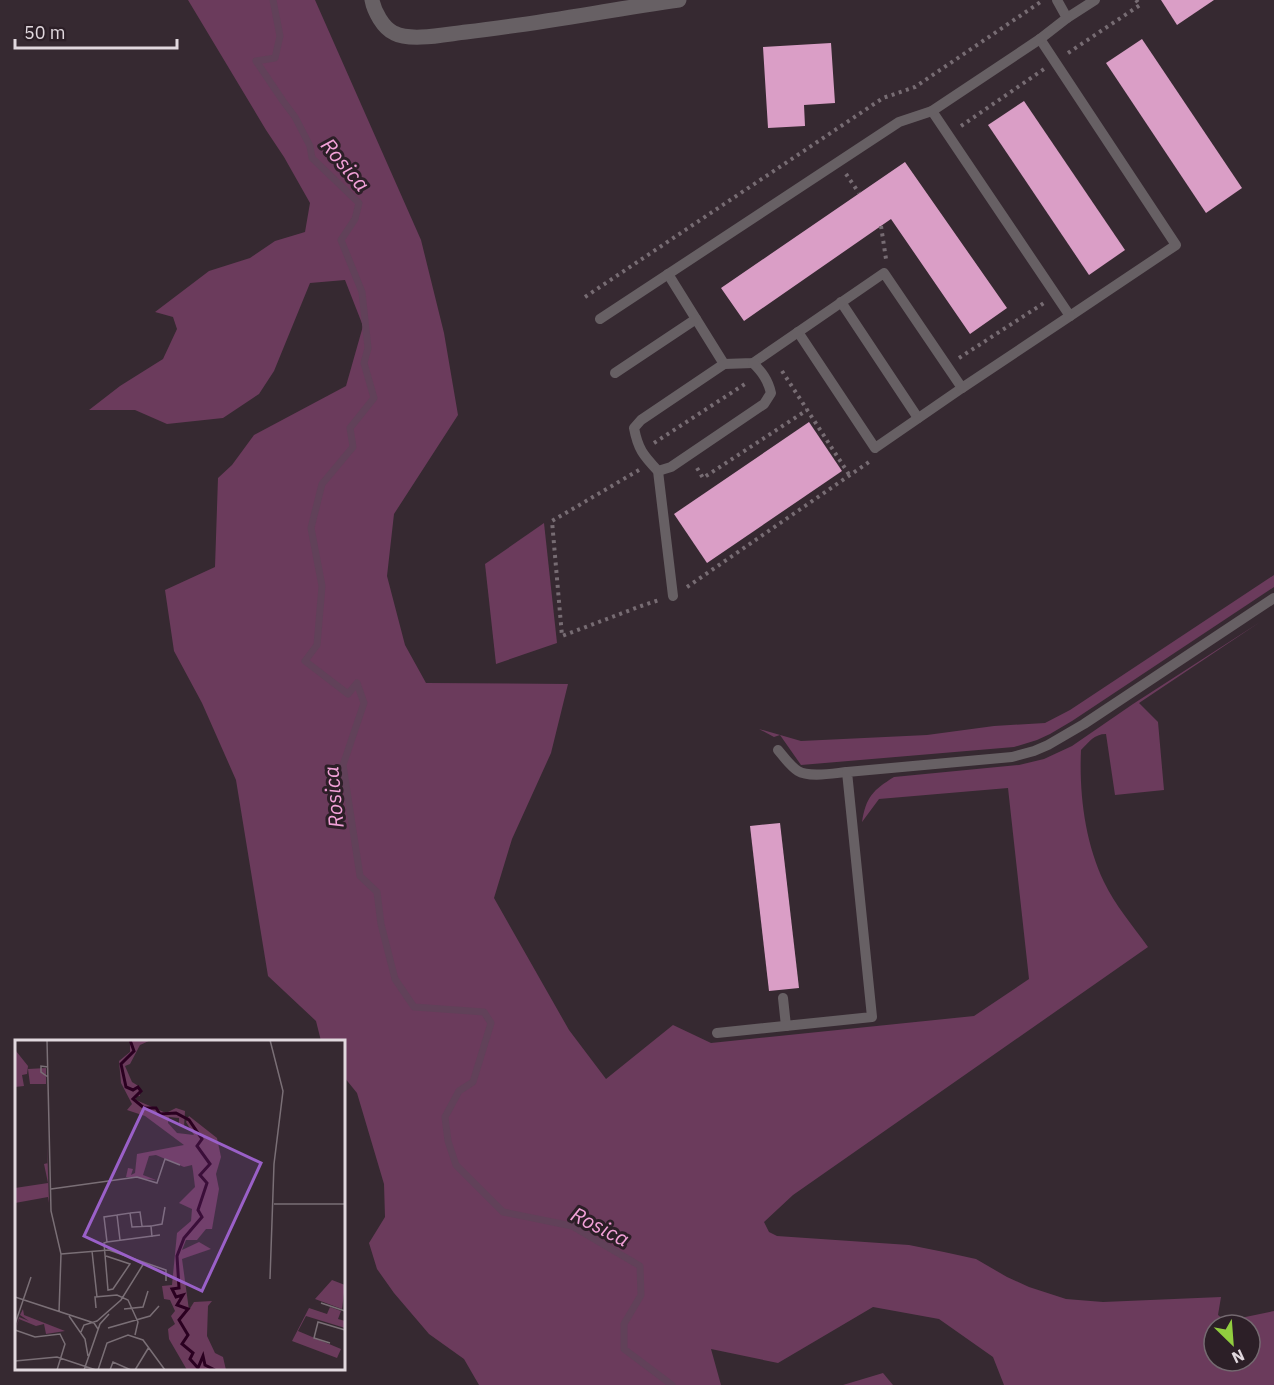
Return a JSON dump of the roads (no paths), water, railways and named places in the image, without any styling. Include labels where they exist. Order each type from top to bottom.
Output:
[{"type":"street","points":[[372,0],[380,19],[392,33],[407,37],[504,28],[626,5],[679,0]]},
{"type":"lane","points":[[1057,0],[1067,18]]},
{"type":"lane","points":[[600,319],[899,122],[932,111],[1095,0]]},
{"type":"lane","points":[[798,332],[874,448],[1176,245],[1040,39]]},
{"type":"lane","points":[[932,111],[1070,316]]},
{"type":"lane","points":[[673,596],[658,471],[644,456],[636,442],[634,428],[641,420],[724,364],[753,363],[884,273],[962,388]]},
{"type":"lane","points":[[668,274],[724,364]]},
{"type":"lane","points":[[841,303],[918,418]]},
{"type":"lane","points":[[615,374],[696,319]]},
{"type":"lane","points":[[658,471],[671,467],[764,404],[771,393],[763,372],[753,363]]},
{"type":"lane","points":[[778,750],[790,764],[804,774],[1012,757],[1034,751],[1084,724],[1274,597]]},
{"type":"lane","points":[[717,1033],[872,1017],[847,772]]},
{"type":"lane","points":[[783,998],[786,1026]]},
{"type":"waterway","name":"Rosica","points":[[273,0],[280,36],[275,58],[256,61],[295,117],[310,146],[312,158],[359,203],[355,219],[341,240],[362,292],[368,348],[364,363],[374,398],[350,428],[353,447],[322,484],[311,528],[322,586],[317,645],[305,661],[348,694],[357,683],[364,703],[343,765],[360,876],[377,892],[381,924],[395,979],[414,1007],[484,1012],[491,1023],[473,1082],[459,1091],[445,1117],[448,1141],[456,1165],[503,1212],[572,1226],[640,1266],[641,1295],[624,1324],[624,1349],[672,1385]]}]
